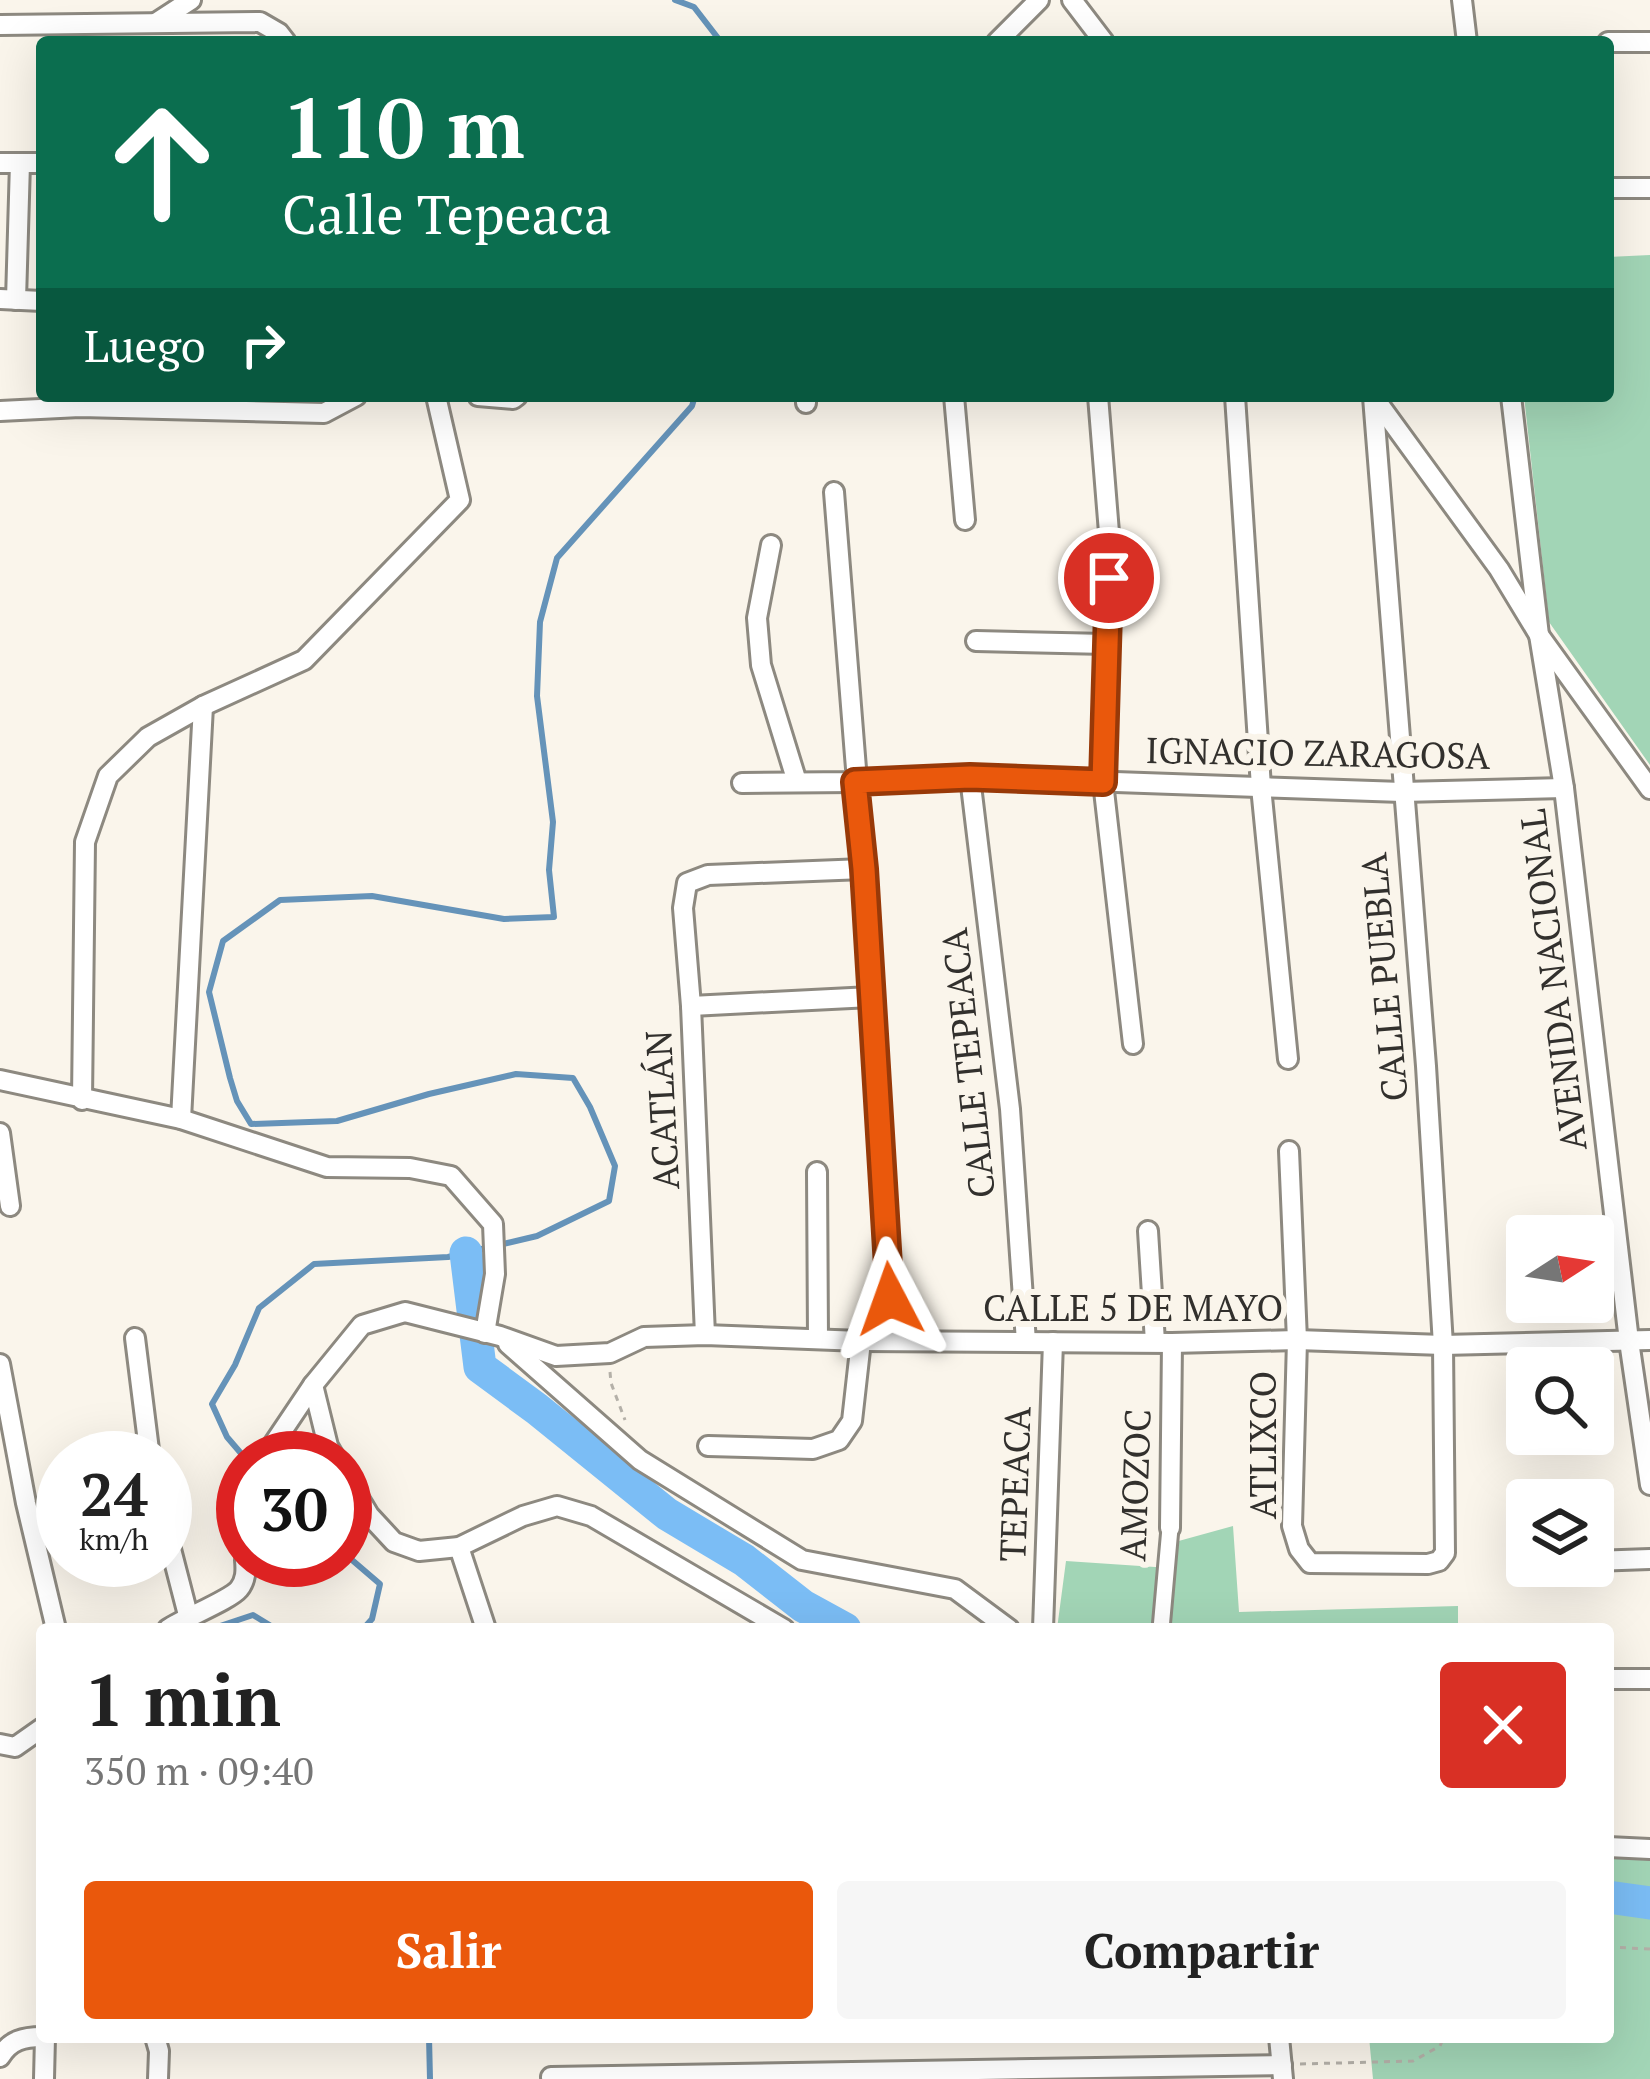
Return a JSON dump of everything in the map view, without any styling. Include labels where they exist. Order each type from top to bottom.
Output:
[{"type":"street","points":[[158,22],[191,0]]},
{"type":"street","points":[[1003,36],[1039,0]]},
{"type":"street","points":[[1072,0],[1099,36]]},
{"type":"street","points":[[1462,0],[1466,36]]},
{"type":"street","points":[[0,25],[260,22],[279,36]]},
{"type":"street","points":[[1614,42],[1650,42]]},
{"type":"street","points":[[8,299],[10,163]]},
{"type":"street","points":[[1614,188],[1650,188]]},
{"type":"street","points":[[0,411],[80,402],[324,413],[345,402]]},
{"type":"street","points":[[82,1100],[85,842],[107,776],[148,737],[202,706],[304,660],[460,500],[437,402]]},
{"type":"street","points":[[955,402],[965,520]]},
{"type":"street","points":[[1098,402],[1110,545],[1103,782],[1133,1044]]},
{"type":"street","points":[[1234,402],[1261,787],[1288,1059]]},
{"type":"street","name":"CALLE PUEBLA","points":[[1372,402],[1426,1066],[1443,1345],[1445,1553]]},
{"type":"street","points":[[1376,402],[1499,569],[1539,635],[1650,789]]},
{"type":"street","name":"AVENIDA NACIONAL","points":[[1512,402],[1649,1478]]},
{"type":"street","points":[[834,492],[864,869],[893,1341]]},
{"type":"street","points":[[771,545],[757,618],[761,665],[796,782]]},
{"type":"street","points":[[976,641],[1107,644]]},
{"type":"street","points":[[181,1119],[202,706]]},
{"type":"street","name":"IGNACIO ZARAGOSA","points":[[742,783],[970,777],[1402,792],[1564,788]]},
{"type":"street","name":"CALLE TEPEACA","points":[[970,777],[1010,1109],[1026,1342]]},
{"type":"street","name":"ACATLÁN","points":[[705,1335],[683,908],[687,883],[708,875],[864,869]]},
{"type":"street","points":[[691,1006],[871,997]]},
{"type":"street","points":[[0,1080],[181,1119],[327,1167],[410,1168],[451,1176],[493,1224],[495,1274],[483,1332],[640,1460],[802,1559],[955,1589],[1001,1623]]},
{"type":"street","points":[[0,1132],[10,1206]]},
{"type":"street","name":"ATLIXCO","points":[[1289,1151],[1297,1340],[1292,1526],[1300,1549],[1310,1563],[1429,1564],[1445,1553]]},
{"type":"street","points":[[817,1172],[818,1339]]},
{"type":"street","name":"AMOZOC","points":[[1148,1231],[1163,1343],[1170,1528],[1162,1623]]},
{"type":"street","name":"CALLE 5 DE MAYO","points":[[284,1431],[362,1324],[405,1312],[556,1356],[610,1353],[644,1337],[705,1335],[861,1341],[1297,1340],[1443,1345],[1650,1340]]},
{"type":"street","points":[[135,1338],[147,1431]]},
{"type":"street","points":[[708,1446],[813,1449],[839,1440],[852,1420],[861,1341]]},
{"type":"street","name":"TEPEACA","points":[[1043,1623],[1053,1342]]},
{"type":"street","points":[[0,1364],[6,1428],[55,1623]]},
{"type":"street","points":[[313,1385],[324,1431]]},
{"type":"street","points":[[372,1519],[394,1542],[419,1551],[458,1547],[557,1506],[591,1516],[774,1623]]},
{"type":"street","points":[[458,1547],[484,1623]]},
{"type":"street","points":[[1614,1560],[1650,1559]]},
{"type":"street","points":[[181,1587],[188,1616]]},
{"type":"street","points":[[177,1623],[240,1587]]},
{"type":"street","points":[[1614,1679],[1650,1679]]},
{"type":"street","points":[[0,1744],[15,1747],[36,1731]]},
{"type":"street","points":[[1614,1847],[1650,1849]]},
{"type":"street","points":[[0,2057],[21,2037],[36,2037]]},
{"type":"street","points":[[44,2043],[44,2079]]},
{"type":"street","points":[[156,2043],[158,2079]]},
{"type":"street","points":[[551,2077],[1282,2072]]},
{"type":"path","points":[[610,1353],[611,1383],[626,1421]]},
{"type":"path","points":[[1614,1947],[1650,1949]]},
{"type":"path","points":[[1282,2072],[1413,2061],[1441,2043]]},
{"type":"green space","points":[[1650,255],[1650,765],[1549,622],[1525,402],[1614,402],[1614,257]]},
{"type":"green space","points":[[1233,1526],[1239,1612],[1458,1606],[1458,1623],[1058,1623],[1066,1561],[1170,1568],[1175,1542]]},
{"type":"green space","points":[[1614,1858],[1650,1860],[1650,2079],[1373,2079],[1370,2043],[1614,2043]]},
{"type":"waterway","points":[[675,0],[694,7],[716,36]]},
{"type":"waterway","points":[[224,1431],[212,1404],[259,1308],[314,1264],[448,1257],[537,1236],[609,1201],[615,1166],[573,1078],[516,1074],[337,1121],[251,1124],[237,1101],[209,992],[223,941],[280,900],[372,896],[504,919],[554,917],[549,870],[553,822],[537,696],[540,622],[557,558],[693,402]]},
{"type":"waterway","points":[[466,1253],[480,1367],[667,1514],[834,1623]]},
{"type":"waterway","points":[[368,1623],[380,1584],[372,1577]]},
{"type":"waterway","points":[[229,1623],[253,1615],[266,1623]]},
{"type":"waterway","points":[[1614,1898],[1650,1903]]},
{"type":"waterway","points":[[429,2043],[430,2079]]},
{"type":"route","points":[[890,1299],[855,782],[970,777],[1103,782],[1109,578]]}]
